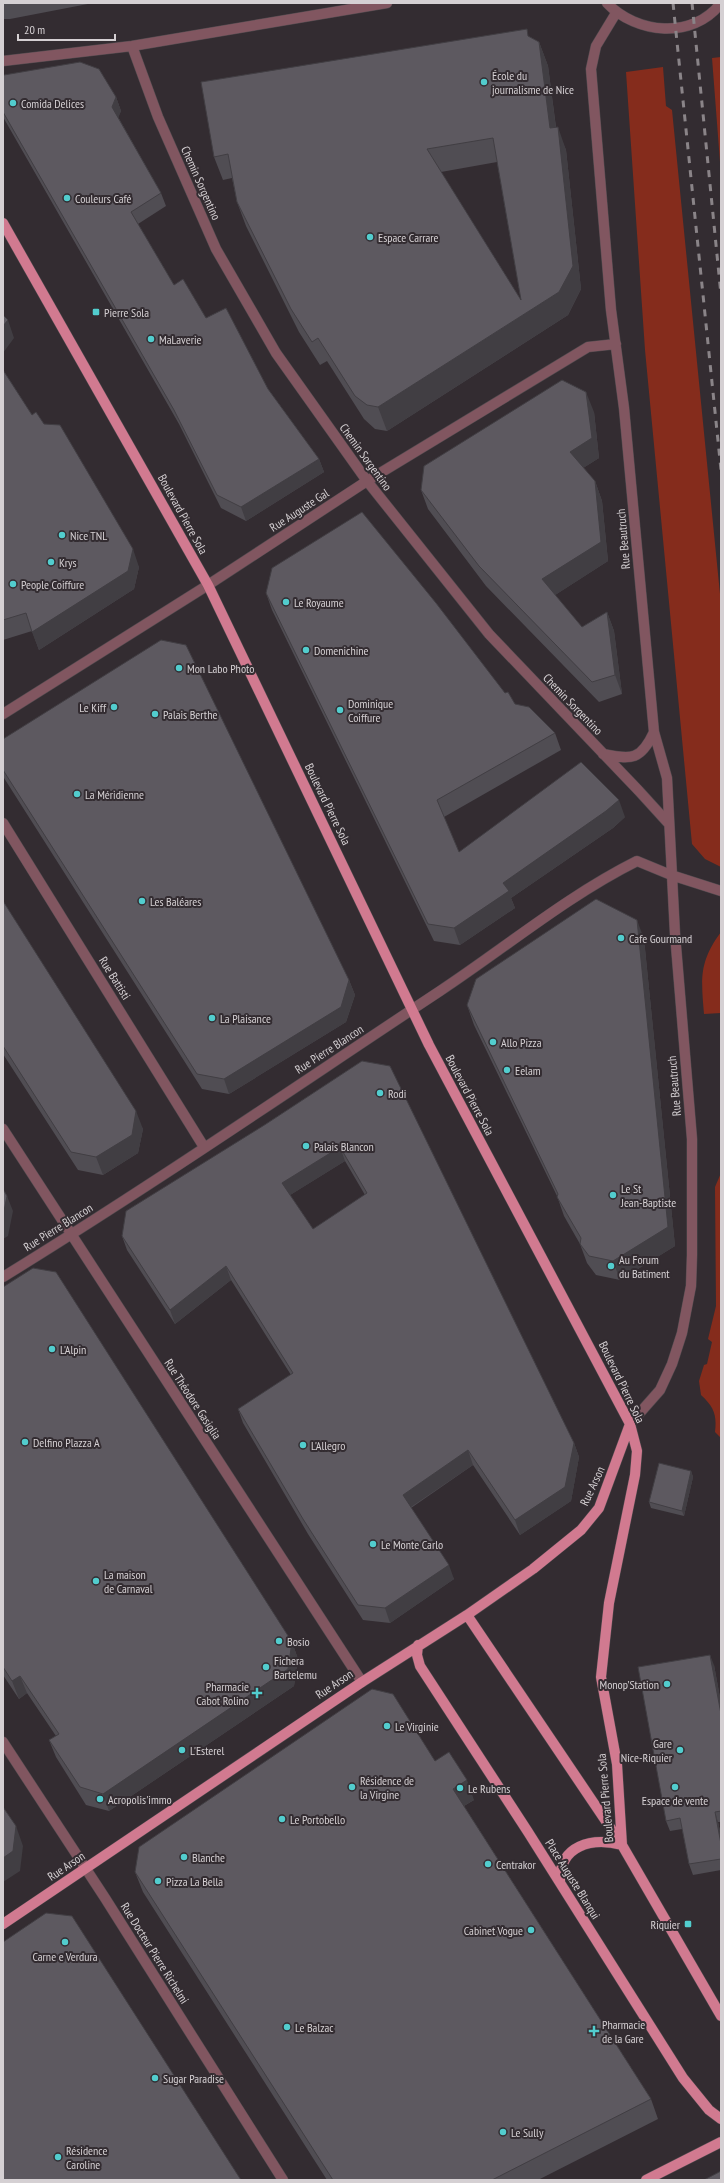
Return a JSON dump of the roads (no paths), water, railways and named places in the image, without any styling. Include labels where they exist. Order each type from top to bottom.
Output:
[{"type":"main road","name":"Boulevard Pierre Sola","points":[[3,223],[208,585],[412,1010],[630,1424],[637,1451],[635,1474],[609,1603],[601,1677],[617,1764],[622,1845],[721,2016]]},
{"type":"main road","name":"Rue Arson","points":[[3,1924],[362,1682],[467,1615],[533,1569],[580,1530],[599,1508],[630,1424]]},
{"type":"main road","points":[[467,1615],[622,1845]]},
{"type":"main road","name":"Place Auguste Blanqui","points":[[418,1645],[417,1655],[420,1666],[560,1882],[683,2078],[709,2110],[721,2119]]},
{"type":"main road","points":[[560,1882],[562,1861],[584,1844],[595,1841],[608,1841],[622,1845]]},
{"type":"main road","points":[[646,2180],[721,2142]]},
{"type":"street","points":[[3,61],[132,46],[387,3]]},
{"type":"street","points":[[607,3],[616,13],[636,24],[658,29],[680,28],[701,20],[720,5]]},
{"type":"street","name":"Rue Beautruch","points":[[616,13],[596,46],[591,69],[611,310],[624,408],[654,732],[667,778],[671,875],[692,1139],[691,1286],[682,1333],[660,1390],[630,1424]]},
{"type":"street","name":"Chemin Sorgentino","points":[[132,46],[158,117],[216,249],[276,353],[367,481],[488,634],[669,824]]},
{"type":"street","name":"Rue Auguste Gal","points":[[3,714],[208,585],[367,481],[588,347],[616,344]]},
{"type":"street","points":[[603,754],[622,758],[638,756],[648,745],[654,732]]},
{"type":"street","name":"Rue Battisti","points":[[3,823],[204,1147]]},
{"type":"street","name":"Rue Pierre Blancon","points":[[3,1277],[71,1235],[412,1010],[606,877],[637,861],[671,875]]},
{"type":"street","points":[[671,875],[721,891]]},
{"type":"street","name":"Rue Théodore Gasiglia","points":[[3,1129],[362,1682]]},
{"type":"street","name":"Rue Docteur Pierre Richelmi","points":[[3,1742],[86,1869],[283,2180]]},
{"type":"railway","points":[[673,3],[721,470]]},
{"type":"railway","points":[[692,3],[721,295]]},
{"type":"place","name":"École du journalisme de Nice","points":[[484,82]]},
{"type":"place","name":"Comida Delices","points":[[13,103]]},
{"type":"place","name":"Couleurs Café","points":[[67,198]]},
{"type":"place","name":"Espace Carrare","points":[[370,237]]},
{"type":"place","name":"Pierre Sola","points":[[96,312]]},
{"type":"place","name":"MaLaverie","points":[[151,339]]},
{"type":"place","name":"Nice TNL","points":[[62,535]]},
{"type":"place","name":"Krys","points":[[51,562]]},
{"type":"place","name":"People Coiffure","points":[[13,584]]},
{"type":"place","name":"Le Royaume","points":[[286,602]]},
{"type":"place","name":"Domenichine","points":[[306,650]]},
{"type":"place","name":"Mon Labo Photo","points":[[179,668]]},
{"type":"place","name":"Le Kiff","points":[[114,707]]},
{"type":"place","name":"Dominique Coiffure","points":[[340,710]]},
{"type":"place","name":"Palais Berthe","points":[[155,714]]},
{"type":"place","name":"La Méridienne","points":[[77,794]]},
{"type":"place","name":"Les Baléares","points":[[142,901]]},
{"type":"place","name":"Cafe Gourmand","points":[[621,938]]},
{"type":"place","name":"La Plaisance","points":[[212,1018]]},
{"type":"place","name":"Allo Pizza","points":[[493,1042]]},
{"type":"place","name":"Eelam","points":[[507,1070]]},
{"type":"place","name":"Rodi","points":[[380,1093]]},
{"type":"place","name":"Palais Blancon","points":[[306,1146]]},
{"type":"place","name":"Le St Jean-Baptiste","points":[[613,1195]]},
{"type":"place","name":"Au Forum du Batiment","points":[[611,1266]]},
{"type":"place","name":"L'Alpin","points":[[52,1349]]},
{"type":"place","name":"Delfino Plazza A","points":[[25,1442]]},
{"type":"place","name":"L'Allegro","points":[[303,1445]]},
{"type":"place","name":"Le Monte Carlo","points":[[373,1544]]},
{"type":"place","name":"La maison de Carnaval","points":[[96,1581]]},
{"type":"place","name":"Bosio","points":[[279,1641]]},
{"type":"place","name":"Fichera Bartelemu","points":[[266,1667]]},
{"type":"place","name":"Monop’Station","points":[[667,1684]]},
{"type":"place","name":"Pharmacie Cabot Rolino","points":[[257,1693]]},
{"type":"place","name":"Le Virginie","points":[[387,1726]]},
{"type":"place","name":"L'Esterel","points":[[182,1750]]},
{"type":"place","name":"Gare Nice-Riquier","points":[[680,1750]]},
{"type":"place","name":"Résidence de la Virgine","points":[[352,1787]]},
{"type":"place","name":"Espace de vente","points":[[675,1787]]},
{"type":"place","name":"Le Rubens","points":[[460,1788]]},
{"type":"place","name":"Acropolis'immo","points":[[100,1799]]},
{"type":"place","name":"Le Portobello","points":[[282,1819]]},
{"type":"place","name":"Blanche","points":[[184,1857]]},
{"type":"place","name":"Centrakor","points":[[488,1864]]},
{"type":"place","name":"Pizza La Bella","points":[[158,1881]]},
{"type":"place","name":"Riquier","points":[[688,1924]]},
{"type":"place","name":"Cabinet Vogue","points":[[531,1930]]},
{"type":"place","name":"Carne e Verdura","points":[[65,1942]]},
{"type":"place","name":"Le Balzac","points":[[287,2027]]},
{"type":"place","name":"Pharmacie de la Gare","points":[[594,2031]]},
{"type":"place","name":"Sugar Paradise","points":[[155,2078]]},
{"type":"place","name":"Le Sully","points":[[503,2132]]},
{"type":"place","name":"Résidence Caroline","points":[[58,2157]]}]
